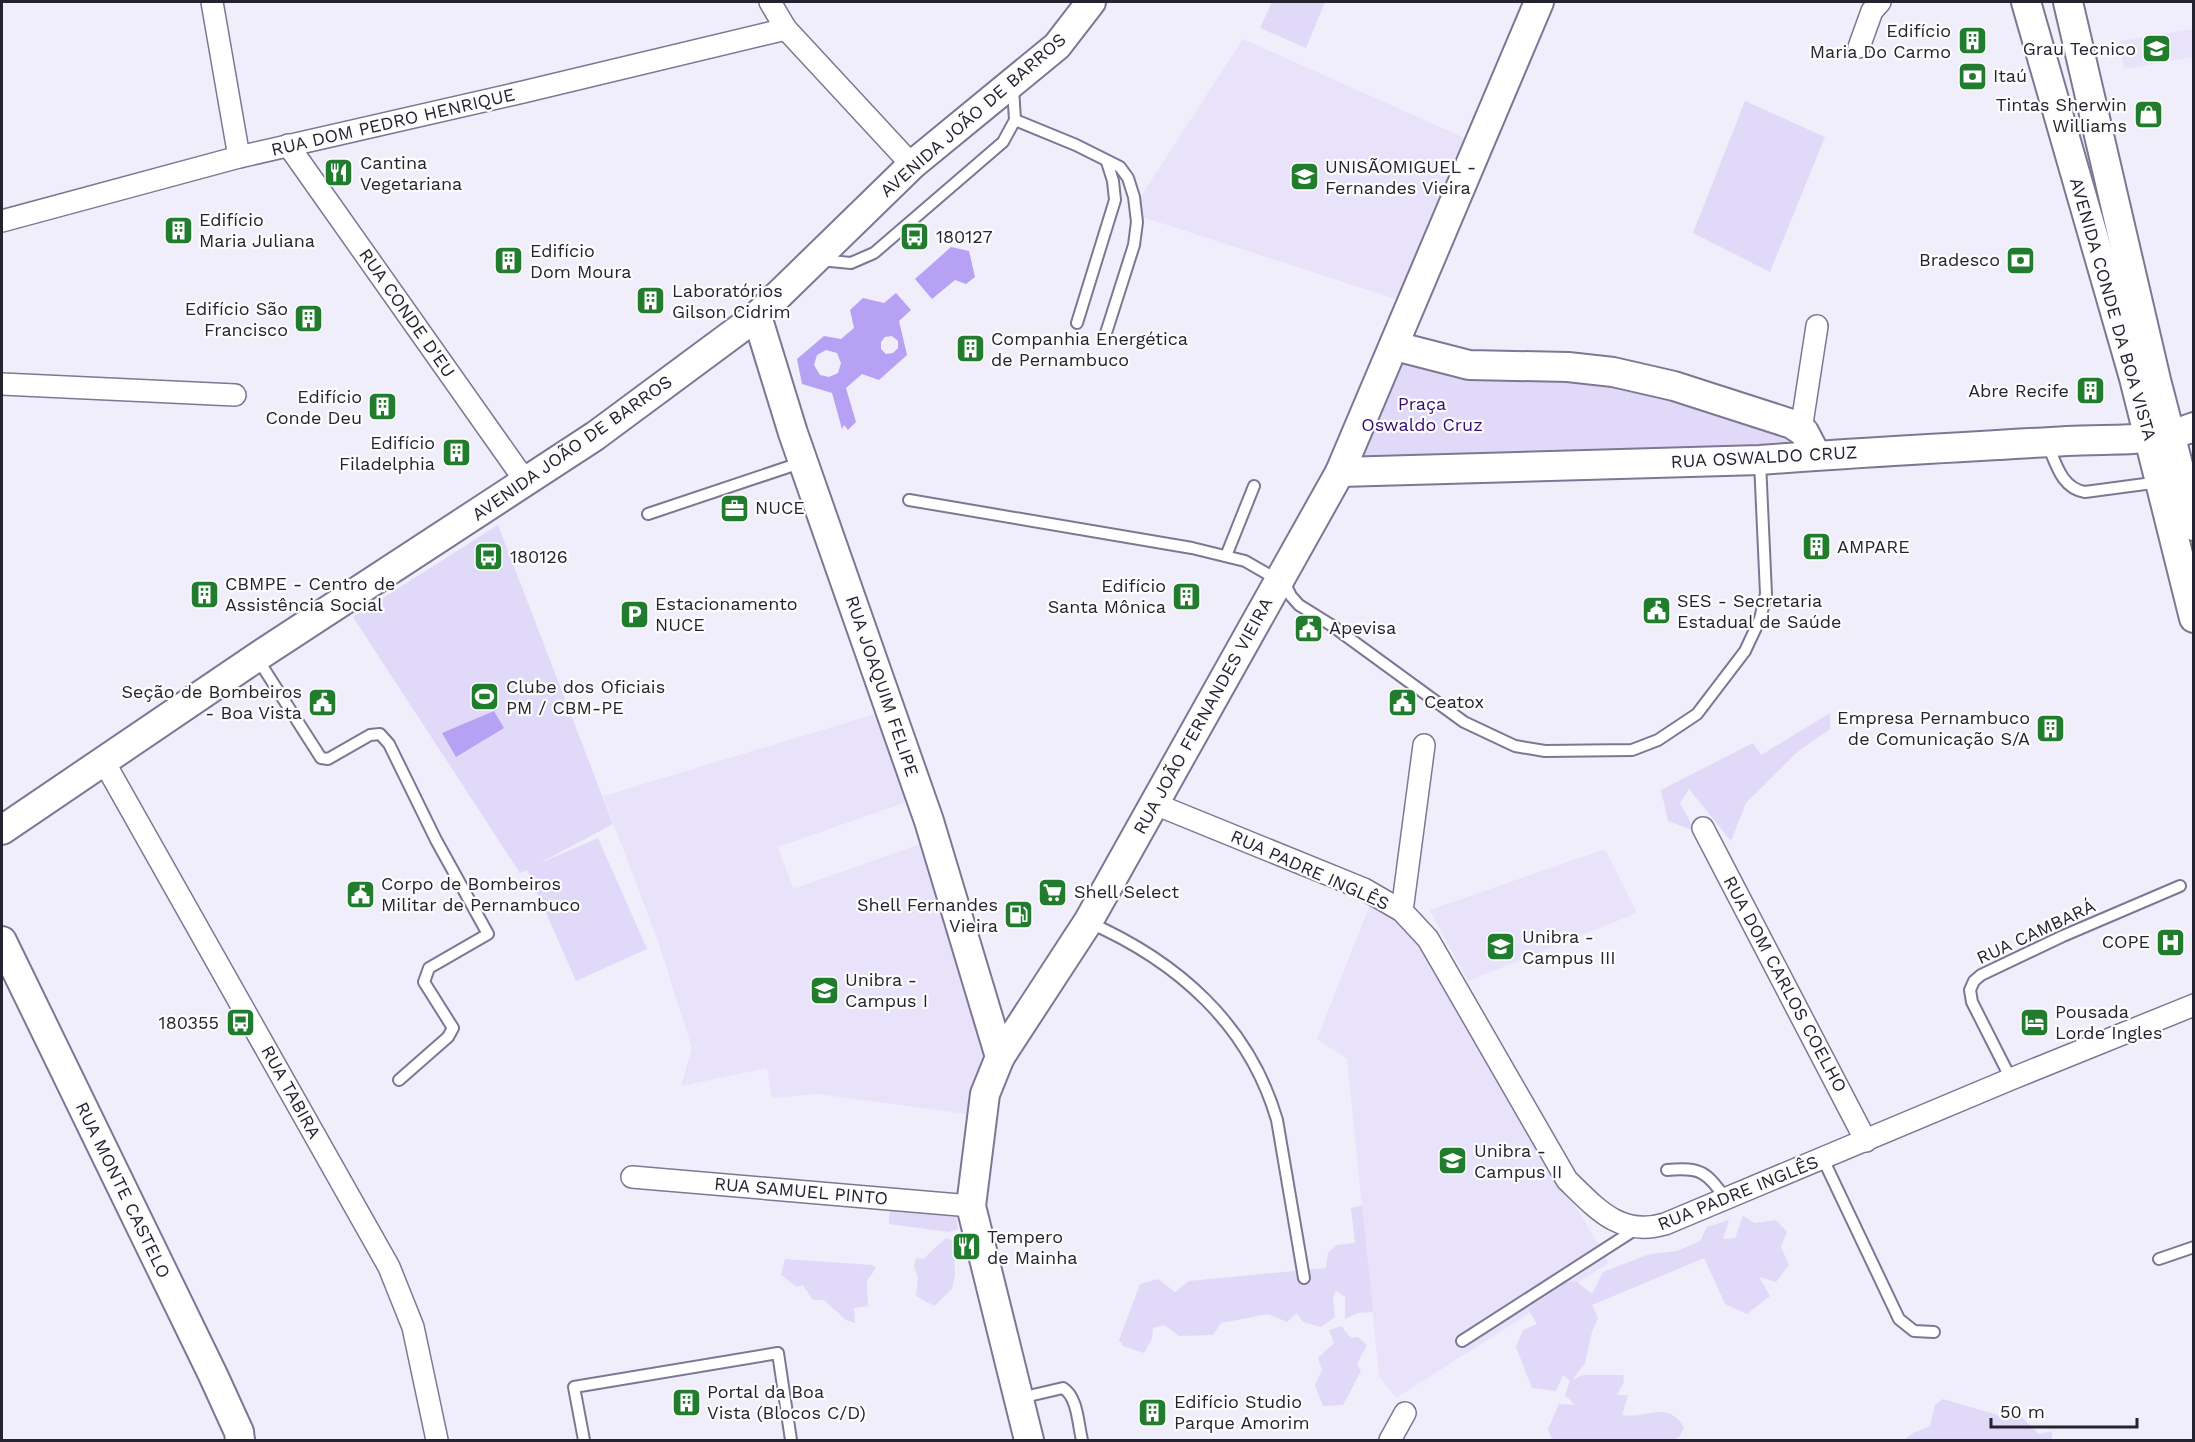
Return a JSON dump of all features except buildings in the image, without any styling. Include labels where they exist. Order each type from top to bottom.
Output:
[{"type":"main road","name":"AVENIDA JOÃO DE BARROS","points":[[2,830],[257,657],[595,436],[757,316],[912,165],[1057,46],[1091,2]]},
{"type":"main road","name":"RUA JOÃO FERNANDES VIEIRA","points":[[1029,1440],[971,1206],[985,1094],[1000,1057],[1088,922],[1340,472],[1539,2]]},
{"type":"main road","name":"AVENIDA CONDE DA BOA VISTA","points":[[2026,2],[2134,378],[2175,432]]},
{"type":"main road","name":"AVENIDA CONDE DA BOA VISTA","points":[[2068,2],[2175,432],[2193,526]]},
{"type":"main road","name":"RUA JOAQUIM FELIPE","points":[[757,316],[804,462],[929,821],[1000,1057]]},
{"type":"main road","points":[[1395,346],[1469,365],[1568,367],[1612,372],[1674,386],[1782,419],[1801,430],[1816,455]]},
{"type":"main road","name":"AVENIDA CONDE DA BOA VISTA","points":[[2175,432],[2160,482],[2193,618]]},
{"type":"main road","name":"RUA OSWALDO CRUZ","points":[[1340,472],[1760,460],[2175,432]]},
{"type":"main road","name":"RUA MONTE CASTELO","points":[[2,942],[213,1375],[239,1432],[240,1440]]},
{"type":"street","points":[[212,2],[239,157]]},
{"type":"street","points":[[770,2],[786,29],[912,165]]},
{"type":"street","points":[[1859,47],[1872,11],[1880,2]]},
{"type":"street","name":"RUA DOM PEDRO HENRIQUE","points":[[2,221],[239,157],[786,29]]},
{"type":"street","name":"RUA CONDE D'EU","points":[[288,146],[526,482]]},
{"type":"street","points":[[1801,430],[1817,326]]},
{"type":"street","points":[[2,384],[235,395]]},
{"type":"street","points":[[1402,911],[1424,745]]},
{"type":"street","name":"RUA TABIRA","points":[[103,760],[389,1267],[413,1327],[437,1440]]},
{"type":"street","name":"RUA PADRE INGLÊS","points":[[1155,804],[1364,890],[1402,911],[1428,939],[1567,1180],[1596,1208],[1617,1221],[1636,1228],[1650,1229],[1665,1224],[2193,1005]]},
{"type":"street","name":"RUA DOM CARLOS COELHO","points":[[1703,828],[1866,1141]]},
{"type":"street","name":"RUA SAMUEL PINTO","points":[[632,1177],[971,1206]]},
{"type":"street","points":[[1390,1440],[1405,1413]]},
{"type":"lane","points":[[816,260],[851,263],[874,253],[1003,142],[1015,120],[1013,84]]},
{"type":"lane","points":[[1015,120],[1076,145],[1120,167],[1128,177],[1134,197],[1137,222],[1134,245],[1106,333]]},
{"type":"lane","points":[[1077,323],[1115,200],[1113,181],[1107,162]]},
{"type":"lane","points":[[2047,442],[2061,475],[2075,490],[2085,492],[2160,482]]},
{"type":"lane","points":[[909,500],[1226,555],[1245,561],[1286,586],[1299,605],[1331,625],[1464,722],[1487,734],[1515,746],[1545,751],[1632,750],[1658,741],[1697,714],[1745,651],[1760,619],[1766,594],[1760,460]]},
{"type":"lane","points":[[648,514],[804,462]]},
{"type":"lane","points":[[1226,555],[1254,486]]},
{"type":"lane","points":[[257,657],[321,759],[328,759],[370,735],[380,734],[389,744],[436,840],[488,934],[429,968],[424,981],[453,1028],[448,1037],[399,1080]]},
{"type":"lane","name":"RUA CAMBARÁ","points":[[2011,1079],[1972,1002],[1970,990],[1974,981],[2002,964],[2180,886]]},
{"type":"lane","points":[[1088,922],[1132,944],[1170,967],[1199,992],[1227,1022],[1247,1051],[1272,1102],[1277,1120],[1304,1278]]},
{"type":"lane","points":[[1823,1159],[1899,1319],[1914,1331],[1934,1332]]},
{"type":"lane","points":[[1668,1170],[1691,1168],[1710,1178],[1726,1199]]},
{"type":"lane","points":[[1462,1341],[1636,1228]]},
{"type":"lane","points":[[2159,1259],[2193,1247]]},
{"type":"lane","points":[[584,1440],[573,1387],[778,1353],[791,1440]]},
{"type":"lane","points":[[1018,1398],[1063,1388],[1067,1390],[1072,1397],[1082,1440]]},
{"type":"shaded area","name":"Grau Tecnico","points":[[2193,29],[2193,57],[2124,69],[2119,41]]},
{"type":"shaded area","name":"UNISÃOMIGUEL - Fernandes Vieira","points":[[1243,39],[1469,140],[1402,301],[1130,213]]},
{"type":"shaded area","points":[[951,247],[969,251],[975,277],[966,284],[955,280],[932,299],[915,279]]},
{"type":"shaded area","points":[[896,293],[911,310],[899,321],[907,355],[879,380],[862,374],[846,388],[856,422],[848,430],[844,425],[842,429],[832,393],[802,384],[797,359],[824,336],[841,339],[854,328],[850,310],[863,298],[884,303]],"holes":[[[892,336],[898,341],[898,348],[893,353],[886,354],[881,349],[881,342],[885,337]],[[826,350],[837,353],[841,363],[838,373],[829,377],[820,375],[814,365],[817,355]]]},
{"type":"shaded area","points":[[494,711],[504,728],[456,757],[442,733]]},
{"type":"shaded area","name":"Unibra - Campus I","points":[[879,713],[909,801],[778,847],[793,889],[923,843],[988,1062],[967,1114],[818,1094],[772,1098],[767,1068],[681,1086],[692,1048],[658,941],[603,796]]},
{"type":"shaded area","name":"Unibra - Campus III","points":[[1605,849],[1637,913],[1468,981],[1430,910]]},
{"type":"shaded area","name":"Unibra - Campus II","points":[[1371,902],[1399,916],[1427,952],[1609,1263],[1396,1398],[1379,1376],[1347,1059],[1317,1039]]},
{"type":"green space","points":[[1272,2],[1325,2],[1306,48],[1260,28]]},
{"type":"green space","points":[[1745,101],[1825,137],[1770,272],[1693,233]]},
{"type":"green space","name":"Praça Oswaldo Cruz","points":[[1392,360],[1580,379],[1695,401],[1805,445],[1365,465],[1354,448]]},
{"type":"green space","name":"Clube dos Oficiais PM / CBM-PE","points":[[498,525],[613,824],[538,864],[598,838],[647,949],[576,981],[527,870],[520,873],[353,617]]},
{"type":"green space","points":[[1830,713],[1830,729],[1796,753],[1746,803],[1731,841],[1689,789],[1680,803],[1695,831],[1668,821],[1661,790],[1753,743],[1761,755]]},
{"type":"green space","points":[[1362,1205],[1373,1312],[1358,1313],[1345,1319],[1345,1297],[1336,1291],[1333,1297],[1335,1317],[1321,1327],[1303,1322],[1297,1313],[1287,1322],[1268,1314],[1221,1323],[1213,1335],[1179,1336],[1164,1325],[1153,1328],[1152,1339],[1144,1353],[1123,1346],[1119,1340],[1140,1284],[1158,1279],[1175,1292],[1189,1281],[1326,1268],[1328,1253],[1336,1245],[1355,1243],[1351,1208]]},
{"type":"green space","points":[[890,1207],[955,1209],[958,1229],[949,1232],[889,1224]]},
{"type":"green space","points":[[1743,1216],[1755,1223],[1776,1220],[1787,1232],[1781,1247],[1789,1265],[1776,1282],[1759,1277],[1770,1296],[1747,1314],[1725,1304],[1704,1258],[1592,1305],[1598,1318],[1592,1332],[1585,1363],[1572,1380],[1583,1375],[1623,1375],[1624,1382],[1617,1395],[1628,1395],[1622,1415],[1631,1416],[1655,1412],[1670,1414],[1684,1427],[1680,1436],[1674,1440],[1552,1440],[1548,1429],[1559,1404],[1575,1405],[1565,1395],[1570,1381],[1563,1375],[1556,1391],[1532,1388],[1516,1347],[1523,1330],[1537,1324],[1528,1309],[1565,1282],[1577,1282],[1592,1294],[1603,1272],[1650,1254],[1677,1251],[1700,1241],[1707,1227],[1729,1220],[1723,1239],[1735,1238]]},
{"type":"green space","points":[[946,1238],[953,1241],[955,1275],[952,1289],[934,1306],[916,1296],[918,1278],[914,1267],[916,1258],[923,1259]]},
{"type":"green space","points":[[785,1259],[872,1265],[876,1268],[867,1281],[868,1306],[854,1308],[855,1323],[846,1320],[824,1300],[813,1300],[803,1285],[797,1287],[781,1275]]},
{"type":"green space","points":[[1341,1326],[1351,1338],[1358,1337],[1367,1345],[1357,1364],[1361,1371],[1343,1405],[1323,1406],[1315,1385],[1322,1370],[1318,1358],[1334,1343],[1329,1330]]},
{"type":"green space","points":[[1943,1399],[2001,1416],[2021,1417],[2039,1434],[2052,1431],[2052,1440],[1904,1440],[1913,1433],[1930,1426],[1935,1405]]},
{"type":"place","name":"Edifício Maria Do Carmo","points":[[1972,41]]},
{"type":"place","name":"Grau Tecnico","points":[[2157,49]]},
{"type":"place","name":"Itaú","points":[[1972,76]]},
{"type":"place","name":"Tintas Sherwin Williams","points":[[2148,115]]},
{"type":"place","name":"Cantina Vegetariana","points":[[339,173]]},
{"type":"place","name":"UNISÃOMIGUEL - Fernandes Vieira","points":[[1304,177]]},
{"type":"place","name":"Edifício Maria Juliana","points":[[178,230]]},
{"type":"place","name":"180127","points":[[915,237]]},
{"type":"place","name":"Bradesco","points":[[2021,260]]},
{"type":"place","name":"Edifício Dom Moura","points":[[509,261]]},
{"type":"place","name":"Laboratórios Gilson Cidrim","points":[[651,301]]},
{"type":"place","name":"Edifício São Francisco","points":[[309,319]]},
{"type":"place","name":"Companhia Energética de Pernambuco","points":[[970,349]]},
{"type":"place","name":"Abre Recife","points":[[2090,391]]},
{"type":"place","name":"Edifício Conde Deu","points":[[383,407]]},
{"type":"place","name":"Edifício Filadelphia","points":[[456,453]]},
{"type":"place","name":"NUCE","points":[[734,508]]},
{"type":"place","name":"AMPARE","points":[[1816,547]]},
{"type":"place","name":"180126","points":[[489,557]]},
{"type":"place","name":"CBMPE - Centro de Assistência Social","points":[[204,594]]},
{"type":"place","name":"Edifício Santa Mônica","points":[[1187,596]]},
{"type":"place","name":"SES - Secretaria Estadual de Saúde","points":[[1656,611]]},
{"type":"place","name":"Estacionamento NUCE","points":[[634,614]]},
{"type":"place","name":"Apevisa","points":[[1308,628]]},
{"type":"place","name":"Clube dos Oficiais PM / CBM-PE","points":[[485,697]]},
{"type":"place","name":"Seção de Bombeiros - Boa Vista","points":[[323,702]]},
{"type":"place","name":"Ceatox","points":[[1403,702]]},
{"type":"place","name":"Empresa Pernambuco de Comunicação S/A","points":[[2051,728]]},
{"type":"place","name":"Shell Select","points":[[1053,892]]},
{"type":"place","name":"Corpo de Bombeiros Militar de Pernambuco","points":[[360,894]]},
{"type":"place","name":"Shell Fernandes Vieira","points":[[1019,915]]},
{"type":"place","name":"COPE","points":[[2171,942]]},
{"type":"place","name":"Unibra - Campus III","points":[[1501,947]]},
{"type":"place","name":"Unibra - Campus I","points":[[824,990]]},
{"type":"place","name":"Pousada Lorde Ingles","points":[[2034,1022]]},
{"type":"place","name":"180355","points":[[240,1023]]},
{"type":"place","name":"Unibra - Campus II","points":[[1453,1161]]},
{"type":"place","name":"Tempero de Mainha","points":[[966,1247]]},
{"type":"place","name":"Portal da Boa Vista (Blocos C/D)","points":[[686,1402]]},
{"type":"place","name":"Edifício Studio Parque Amorim","points":[[1153,1412]]}]
